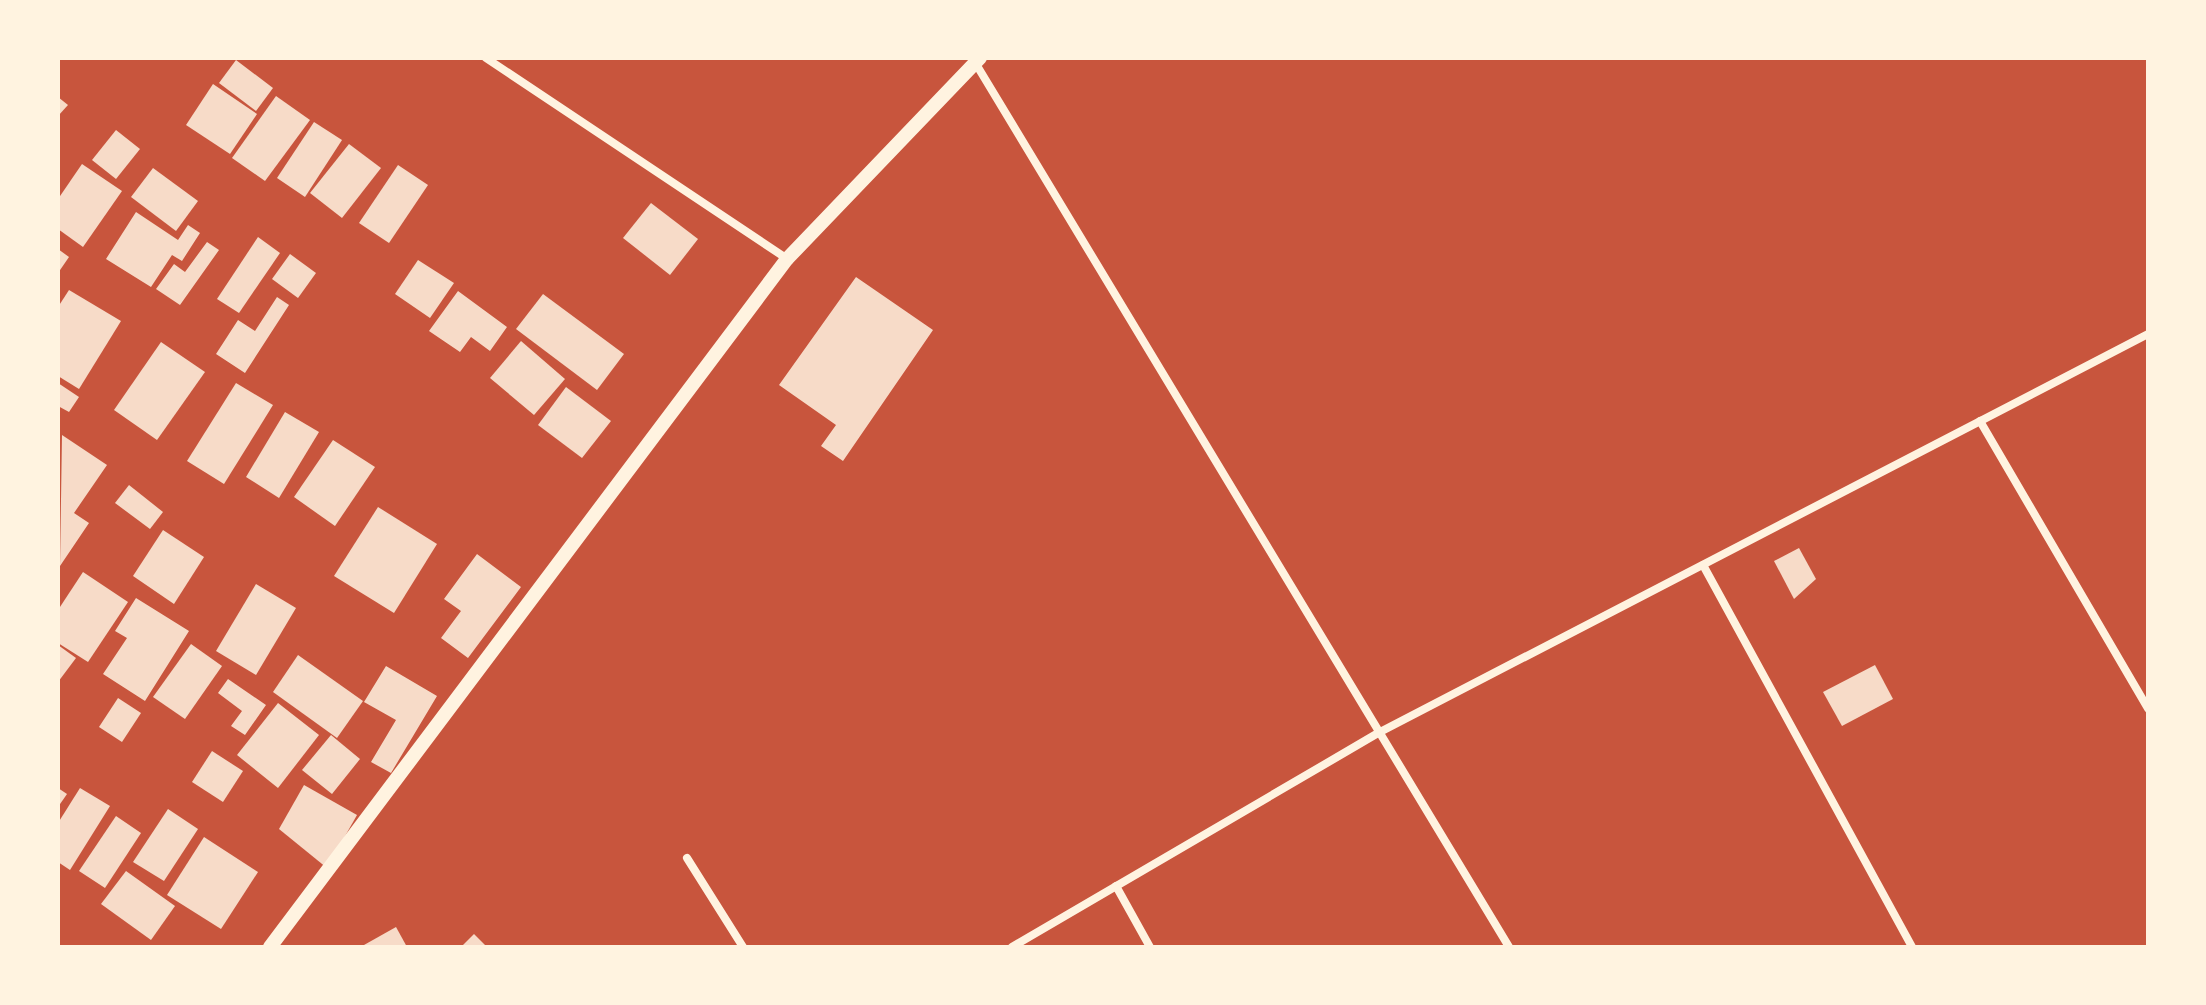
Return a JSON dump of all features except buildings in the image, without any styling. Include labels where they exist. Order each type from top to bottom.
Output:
[{"type":"street","points":[[486,58],[787,259]]},
{"type":"street","points":[[270,947],[787,259],[978,61],[1509,947]]},
{"type":"street","points":[[1012,947],[1380,732],[2148,334]]},
{"type":"street","points":[[1980,421],[2148,709]]},
{"type":"street","points":[[1703,565],[1912,947]]},
{"type":"street","points":[[687,858],[743,947]]},
{"type":"street","points":[[1116,886],[1150,947]]}]
